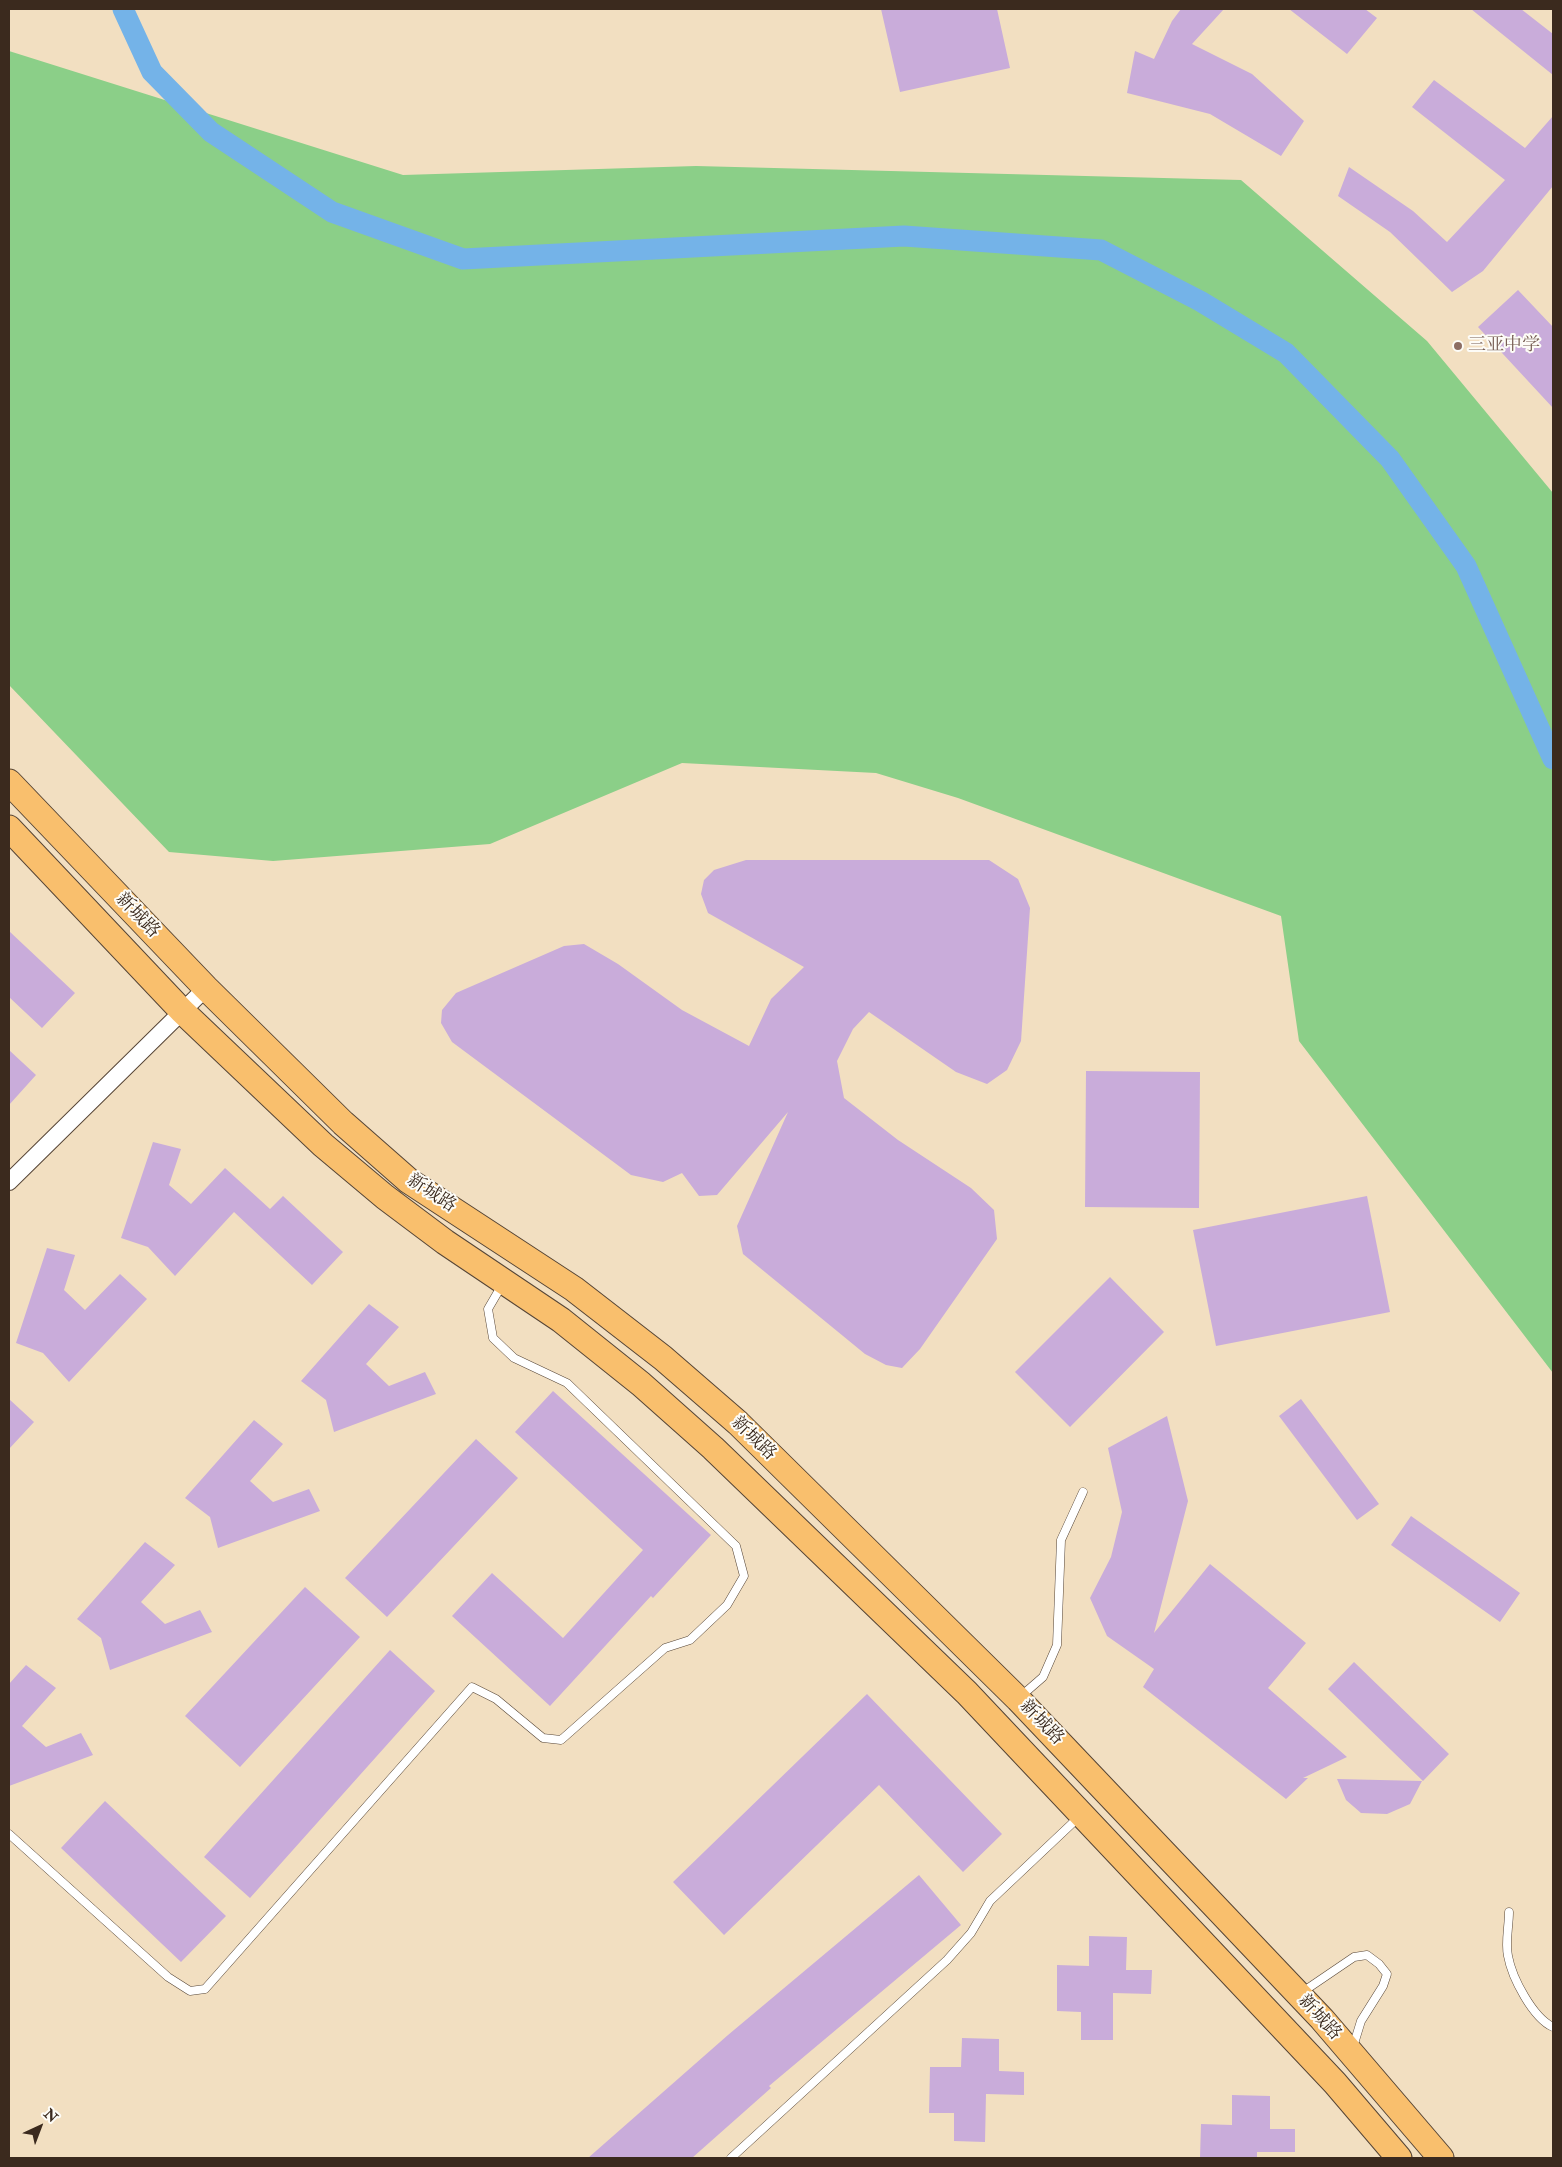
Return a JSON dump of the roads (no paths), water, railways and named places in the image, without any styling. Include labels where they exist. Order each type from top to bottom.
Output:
[{"type":"main road","name":"新城路","points":[[9,782],[206,988],[343,1123],[409,1181],[574,1289],[663,1358],[738,1423],[1018,1699],[1298,1995],[1441,2158]]},
{"type":"main road","name":"新城路","points":[[9,828],[182,1011],[322,1145],[385,1197],[568,1326],[641,1384],[713,1448],[967,1693],[1335,2082],[1399,2158]]},
{"type":"street","points":[[9,1182],[206,988]]},
{"type":"lane","points":[[9,1834],[168,1977],[190,1991],[205,1989],[472,1687],[496,1699],[543,1738],[561,1740],[666,1648],[690,1640],[727,1605],[744,1576],[736,1546],[567,1383],[514,1358],[493,1338],[488,1309],[504,1282]]},
{"type":"lane","points":[[1018,1699],[1043,1677],[1057,1645],[1061,1540],[1083,1492]]},
{"type":"lane","points":[[731,2158],[947,1960],[971,1933],[990,1901],[1081,1814]]},
{"type":"lane","points":[[1510,1912],[1508,1956],[1525,2000],[1546,2024],[1553,2027]]},
{"type":"lane","points":[[1298,1995],[1354,1957],[1366,1955],[1379,1964],[1387,1974],[1383,1986],[1360,2021],[1351,2054]]},
{"type":"waterway","points":[[123,9],[152,72],[211,132],[332,212],[463,259],[904,236],[1101,250],[1200,301],[1286,353],[1390,459],[1466,566],[1553,759]]},
{"type":"place","name":"三亚中学","points":[[1458,346]]}]
